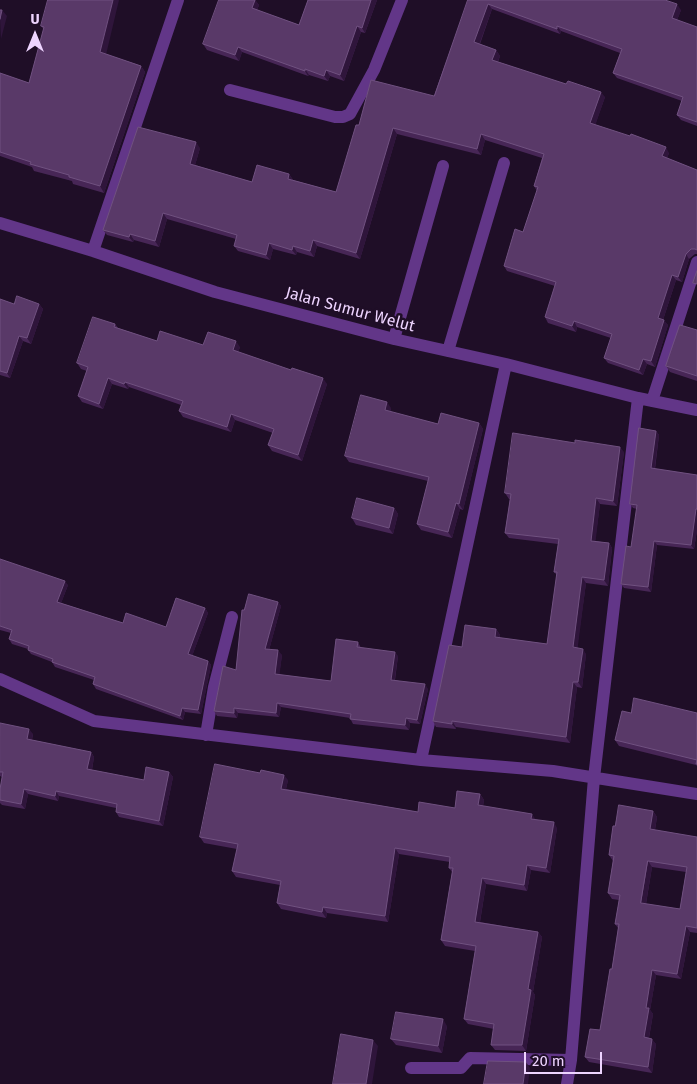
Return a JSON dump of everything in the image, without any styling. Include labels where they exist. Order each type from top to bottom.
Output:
[{"type":"street","points":[[93,251],[178,0]]},
{"type":"street","points":[[230,90],[336,117],[350,114],[374,70],[402,0]]},
{"type":"street","points":[[448,352],[504,164]]},
{"type":"street","points":[[394,339],[443,166]]},
{"type":"street","name":"Jalan Sumur Welut","points":[[0,223],[93,251],[215,292],[394,339],[506,364],[638,398],[697,410]]},
{"type":"street","points":[[652,401],[697,262]]},
{"type":"street","points":[[421,760],[506,364]]},
{"type":"street","points":[[567,1084],[571,1060],[594,778],[638,398]]},
{"type":"street","points":[[206,735],[214,687],[232,617]]},
{"type":"street","points":[[0,679],[94,721],[421,760],[553,771],[697,794]]},
{"type":"street","points":[[411,1068],[461,1068],[470,1058],[571,1060]]},
{"type":"building","points":[[48,0],[113,0],[100,52],[141,66],[100,186],[30,164],[31,162],[0,152],[0,73],[29,83],[44,27],[41,26]]},
{"type":"building","points":[[219,0],[255,0],[252,8],[299,25],[308,0],[371,0],[362,28],[357,26],[340,75],[326,70],[324,76],[238,47],[235,55],[203,44]]},
{"type":"building","points":[[468,0],[665,0],[677,4],[672,18],[697,27],[697,122],[677,115],[683,97],[613,73],[622,49],[557,26],[557,29],[488,4],[474,42],[496,50],[492,60],[566,84],[568,81],[601,92],[590,123],[630,136],[631,134],[666,147],[662,156],[697,170],[697,250],[691,249],[686,254],[678,277],[672,275],[658,318],[664,320],[651,361],[643,359],[639,370],[604,358],[612,334],[574,321],[572,326],[545,317],[556,282],[504,266],[515,229],[523,232],[538,187],[534,186],[544,154],[481,134],[477,149],[393,128],[356,253],[313,240],[310,251],[293,246],[292,250],[269,243],[266,255],[234,246],[237,235],[163,213],[155,241],[130,234],[129,237],[103,230],[138,127],[196,142],[190,164],[252,182],[257,165],[289,174],[288,179],[336,192],[356,125],[359,125],[371,80],[434,96]]},
{"type":"building","points":[[697,271],[697,284],[693,283]]},
{"type":"building","points":[[17,296],[39,304],[27,338],[19,336],[7,373],[0,371],[0,299],[14,304]]},
{"type":"building","points":[[93,317],[115,324],[114,327],[157,341],[160,331],[203,345],[208,332],[236,341],[233,350],[291,370],[292,368],[323,378],[298,455],[268,445],[274,429],[231,414],[227,427],[179,411],[183,401],[125,382],[124,384],[108,378],[99,404],[78,396],[88,367],[77,363]]},
{"type":"building","points":[[680,325],[697,330],[697,376],[666,366]]},
{"type":"building","points":[[361,395],[387,402],[385,410],[438,424],[441,413],[479,423],[459,504],[456,503],[448,532],[417,524],[429,477],[345,456]]},
{"type":"building","points":[[639,428],[656,431],[651,468],[697,475],[697,509],[691,545],[654,541],[648,587],[621,584],[626,546],[631,547],[637,505],[630,504]]},
{"type":"building","points":[[513,433],[575,443],[575,440],[620,447],[613,501],[596,498],[591,541],[609,543],[604,580],[582,577],[573,647],[583,649],[578,682],[573,682],[566,737],[452,721],[452,724],[433,721],[449,645],[462,647],[465,625],[496,629],[495,637],[547,644],[557,572],[554,572],[559,539],[505,533],[511,494],[505,493]]},
{"type":"building","points":[[357,498],[394,508],[389,528],[352,518]]},
{"type":"building","points":[[0,559],[65,581],[57,602],[123,623],[126,613],[166,627],[176,598],[205,608],[188,654],[208,661],[198,710],[182,708],[180,716],[93,684],[95,677],[52,662],[53,659],[28,650],[29,646],[9,639],[12,630],[0,626]]},
{"type":"building","points":[[249,594],[278,602],[265,649],[278,650],[275,674],[331,681],[336,639],[358,642],[357,647],[395,652],[391,680],[425,684],[417,720],[406,718],[405,725],[350,719],[351,714],[277,703],[276,713],[234,708],[234,713],[214,711],[223,666],[236,670],[242,610],[244,610]]},
{"type":"building","points":[[634,698],[697,713],[697,760],[615,740],[622,711],[631,713]]},
{"type":"building","points":[[0,723],[29,729],[27,739],[91,752],[87,769],[144,780],[146,767],[169,772],[159,821],[116,812],[117,804],[56,791],[55,796],[24,789],[21,804],[0,800],[3,772],[0,772]]},
{"type":"building","points":[[215,764],[260,773],[261,770],[284,775],[281,789],[418,812],[419,802],[455,808],[457,791],[480,794],[478,805],[532,814],[531,819],[554,822],[546,868],[527,865],[524,885],[482,878],[475,922],[538,932],[528,989],[531,990],[522,1045],[491,1045],[494,1024],[464,1019],[476,946],[441,940],[453,868],[449,868],[450,857],[395,848],[385,916],[323,907],[322,912],[277,903],[281,881],[232,871],[238,844],[200,837]]},
{"type":"building","points":[[619,805],[653,811],[650,829],[697,837],[697,928],[686,926],[677,974],[652,970],[646,1008],[649,1008],[644,1037],[652,1039],[648,1067],[585,1057],[590,1029],[600,1030],[619,924],[615,924],[620,895],[608,893],[614,856],[609,855],[613,826],[615,826]],"holes":[[[648,861],[687,867],[680,909],[641,903]]]},
{"type":"building","points":[[396,1012],[443,1019],[438,1046],[391,1039]]},
{"type":"building","points":[[341,1034],[373,1040],[366,1084],[333,1084]]},
{"type":"building","points":[[488,1061],[526,1062],[523,1084],[484,1084]]}]
